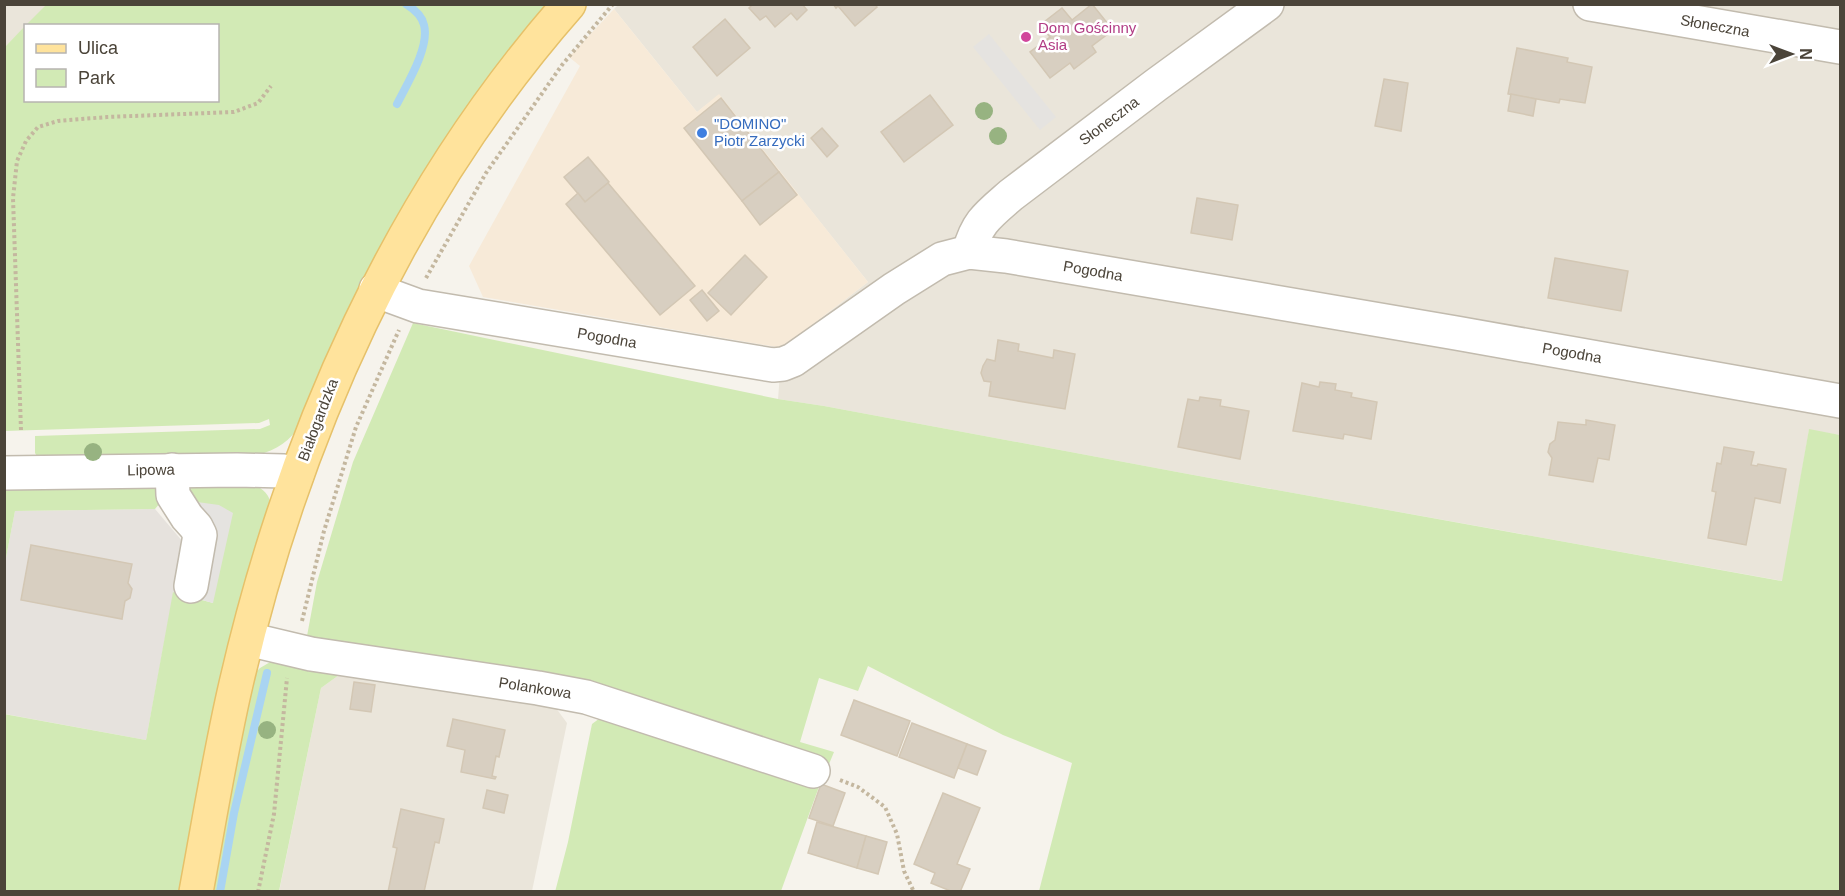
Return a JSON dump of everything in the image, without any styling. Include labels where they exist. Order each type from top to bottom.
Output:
[{"type":"main road","name":"Białogardzka","points":[[196,891],[234,694],[248,639],[272,551],[297,474],[332,382],[376,289],[406,233],[465,141],[523,60],[569,4]]},
{"type":"street","name":"Słoneczna","points":[[969,252],[974,233],[988,215],[1011,195],[1267,4]]},
{"type":"street","name":"Słoneczna","points":[[1590,4],[1840,47]]},
{"type":"street","name":"Pogodna","points":[[376,289],[411,304],[773,365],[793,360],[894,289],[942,259],[969,252],[1006,256],[1339,312],[1840,401]]},
{"type":"street","name":"Lipowa","points":[[4,473],[172,470],[284,471],[297,474]]},
{"type":"street","points":[[172,470],[173,495],[200,535],[191,586]]},
{"type":"street","name":"Polankowa","points":[[248,639],[294,650],[586,697],[813,771]]},
{"type":"path","points":[[258,891],[274,814],[286,682],[324,531],[356,427],[411,304],[486,173],[562,65],[613,4]]},
{"type":"path","points":[[21,430],[13,198],[17,161],[26,141],[38,127],[58,121],[234,112],[258,104],[271,86]]},
{"type":"path","points":[[813,771],[858,787],[885,807],[897,834],[904,871],[914,891]]},
{"type":"shaded area","points":[[619,4],[1840,5],[1840,435],[1809,430],[1783,581],[778,399],[782,348],[868,282],[719,95],[697,112],[614,9]]},
{"type":"shaded area","points":[[5,5],[47,5],[28,24],[24,24],[24,28],[5,47]]},
{"type":"shaded area","points":[[614,9],[697,112],[719,94],[868,282],[782,348],[483,297],[469,266],[580,66],[569,57]]},
{"type":"shaded area","points":[[989,34],[1056,117],[1040,130],[973,47]]},
{"type":"shaded area","points":[[190,501],[219,505],[233,513],[213,603],[173,592]]},
{"type":"shaded area","points":[[155,509],[183,542],[146,740],[5,714],[5,563],[15,511]]},
{"type":"shaded area","points":[[346,670],[550,700],[567,723],[532,891],[279,892],[321,688]]},
{"type":"green space","points":[[47,4],[552,5],[301,424],[288,440],[257,455],[39,460],[35,453],[35,436],[260,429],[270,425],[269,419],[259,423],[5,431],[4,48],[24,27],[24,102],[219,102],[219,24],[27,24]]},
{"type":"green space","points":[[413,323],[778,399],[1782,581],[1809,429],[1840,435],[1840,891],[1039,891],[1072,763],[1003,735],[868,666],[858,691],[819,678],[800,742],[834,752],[827,769],[318,641],[307,636],[317,582],[353,462]]},
{"type":"green space","points":[[5,485],[160,487],[160,503],[155,509],[15,511],[5,563]]},
{"type":"green space","points":[[187,485],[257,486],[268,495],[272,509],[183,891],[5,891],[4,714],[146,740],[173,592],[213,603]]},
{"type":"green space","points":[[272,661],[346,670],[321,688],[279,891],[209,892],[251,677]]},
{"type":"green space","points":[[604,715],[820,784],[781,891],[555,892],[568,842],[592,724]]},
{"type":"building","points":[[753,4],[802,4],[807,10],[797,20],[791,13],[775,27],[766,16],[760,20],[749,8]]},
{"type":"building","points":[[833,4],[875,4],[877,7],[855,26],[838,6],[836,8]]},
{"type":"building","points":[[1092,4],[1113,30],[1092,46],[1096,52],[1074,69],[1070,63],[1050,78],[1030,52],[1050,37],[1040,25],[1062,8],[1072,20]]},
{"type":"building","points":[[725,19],[750,48],[717,76],[693,47]]},
{"type":"building","points":[[1517,48],[1568,58],[1567,62],[1592,67],[1585,103],[1560,99],[1559,103],[1508,94]]},
{"type":"building","points":[[1384,79],[1408,83],[1401,131],[1375,126]]},
{"type":"building","points":[[1511,94],[1536,99],[1533,116],[1508,111]]},
{"type":"building","points":[[930,95],[953,125],[904,162],[881,132]]},
{"type":"building","points":[[721,98],[779,172],[742,201],[684,128]]},
{"type":"building","points":[[822,128],[838,146],[827,157],[811,138]]},
{"type":"building","points":[[588,157],[609,182],[585,202],[564,177]]},
{"type":"building","points":[[779,172],[797,195],[760,225],[742,201]]},
{"type":"building","points":[[608,183],[695,286],[660,315],[566,204],[578,193],[585,202]]},
{"type":"building","points":[[1197,198],[1238,205],[1232,240],[1191,233]]},
{"type":"building","points":[[745,255],[767,277],[731,315],[708,293]]},
{"type":"building","points":[[1555,258],[1628,271],[1621,311],[1548,298]]},
{"type":"building","points":[[702,290],[719,311],[707,321],[690,300]]},
{"type":"building","points":[[998,340],[1019,344],[1018,351],[1053,358],[1054,350],[1075,354],[1065,409],[989,396],[991,382],[984,381],[981,373],[987,359],[995,361]]},
{"type":"building","points":[[1320,382],[1336,384],[1335,390],[1352,393],[1351,397],[1377,402],[1371,439],[1344,434],[1343,439],[1293,431],[1302,383],[1319,387]]},
{"type":"building","points":[[1200,397],[1221,400],[1220,406],[1249,411],[1240,459],[1178,447],[1188,399],[1199,401]]},
{"type":"building","points":[[1586,420],[1615,425],[1609,460],[1598,458],[1593,482],[1549,475],[1552,458],[1548,452],[1550,444],[1555,440],[1558,422],[1586,425]]},
{"type":"building","points":[[1724,447],[1754,452],[1751,465],[1786,469],[1780,503],[1755,498],[1746,545],[1708,538],[1716,492],[1712,491],[1717,463],[1721,464]]},
{"type":"building","points":[[31,545],[132,564],[128,583],[132,589],[130,598],[125,601],[122,619],[21,600]]},
{"type":"building","points":[[354,682],[375,685],[371,712],[350,709]]},
{"type":"building","points":[[854,700],[910,721],[897,756],[841,735]]},
{"type":"building","points":[[453,719],[505,730],[499,757],[496,756],[492,776],[496,777],[495,779],[461,772],[465,750],[447,746]]},
{"type":"building","points":[[912,723],[967,744],[954,778],[899,757]]},
{"type":"building","points":[[967,744],[986,751],[977,775],[958,768]]},
{"type":"building","points":[[821,784],[845,793],[833,826],[809,818]]},
{"type":"building","points":[[487,790],[508,795],[504,813],[483,808]]},
{"type":"building","points":[[943,793],[980,808],[957,864],[970,869],[960,892],[953,892],[931,883],[935,873],[914,864]]},
{"type":"building","points":[[401,809],[444,819],[439,843],[435,842],[424,892],[388,892],[397,848],[393,847]]},
{"type":"building","points":[[817,822],[866,836],[857,868],[808,853]]},
{"type":"building","points":[[866,836],[887,842],[878,874],[857,868]]},
{"type":"waterway","points":[[397,104],[421,54],[425,34],[421,19],[415,10],[406,4]]},
{"type":"waterway","points":[[220,892],[234,813],[267,673]]},
{"type":"place","name":"Dom Gościnny Asia","points":[[1026,37]]},
{"type":"place","name":"\"DOMINO\" Piotr Zarzycki","points":[[702,133]]}]
